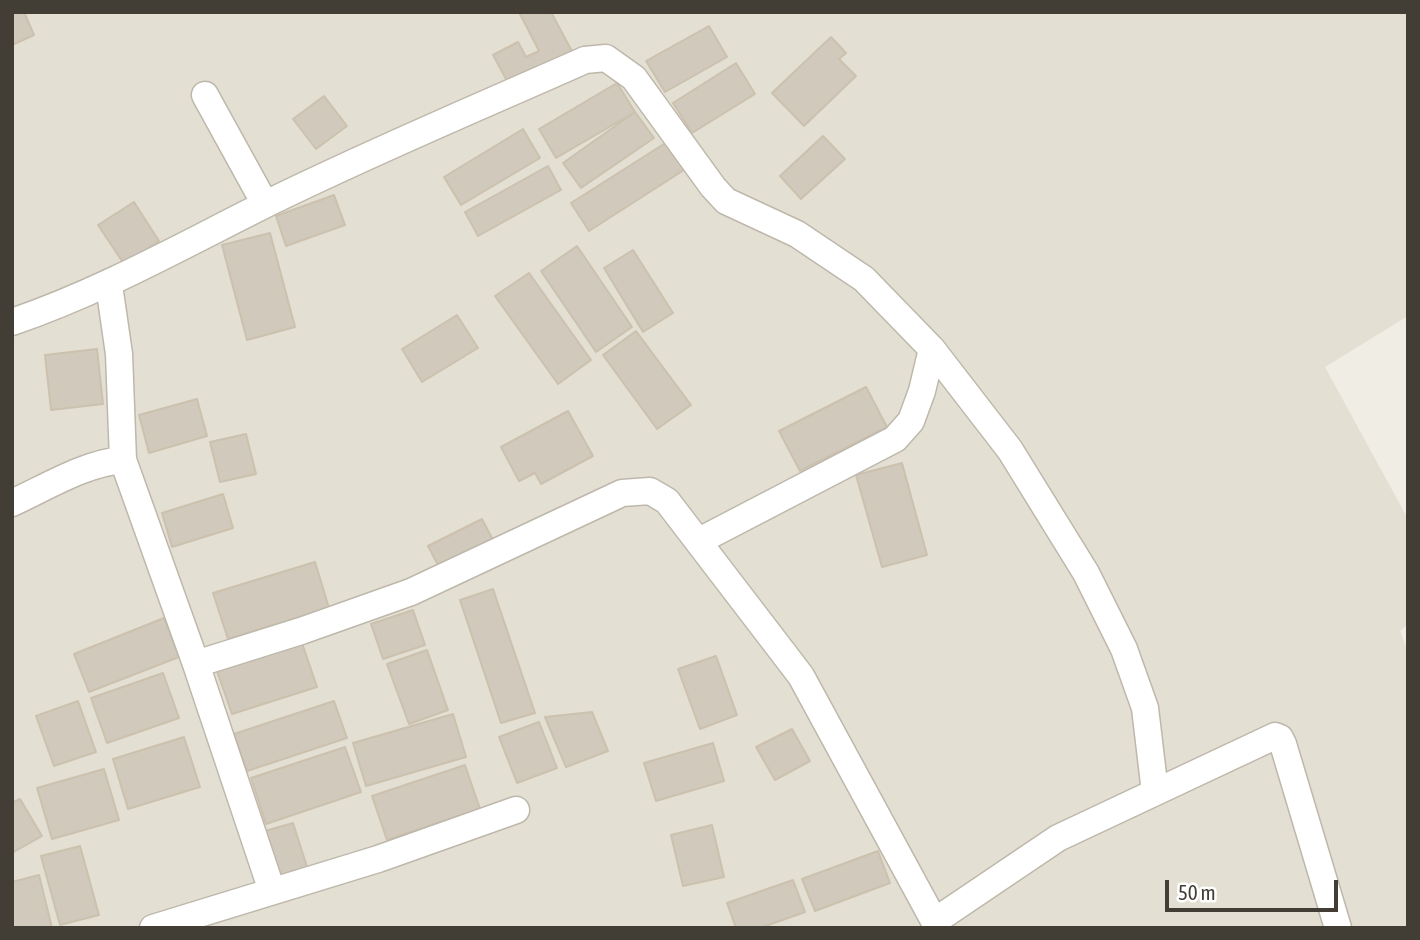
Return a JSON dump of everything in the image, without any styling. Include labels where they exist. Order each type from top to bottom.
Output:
[{"type":"street","points":[[12,322],[109,285],[265,204],[584,60],[606,58],[634,78],[726,201],[797,234],[864,279],[932,349],[1010,450],[1086,573],[1124,649],[1145,708],[1155,792]]},
{"type":"street","points":[[205,95],[265,204]]},
{"type":"street","points":[[109,285],[118,354],[123,460],[196,664],[272,891]]},
{"type":"street","points":[[699,541],[895,439],[911,421],[922,391],[932,349]]},
{"type":"street","points":[[12,503],[90,468],[123,460]]},
{"type":"street","points":[[196,664],[411,592],[622,493],[650,491],[667,501],[801,676],[936,925],[1058,838],[1275,736],[1280,738],[1338,928]]},
{"type":"street","points":[[153,928],[378,859],[516,810]]},
{"type":"shaded area","points":[[12,12],[1408,12],[1408,316],[1325,367],[1408,519],[1408,624],[1400,631],[1408,652],[1408,928],[12,928]]},
{"type":"building","points":[[12,12],[24,12],[34,35],[12,45]]},
{"type":"building","points":[[519,12],[551,12],[575,57],[512,90],[493,55],[518,42],[526,57],[539,51]]},
{"type":"building","points":[[709,26],[727,57],[665,92],[646,61]]},
{"type":"building","points":[[831,37],[846,53],[839,59],[856,76],[804,126],[772,93]]},
{"type":"building","points":[[736,63],[755,94],[692,133],[673,103]]},
{"type":"building","points":[[617,83],[635,112],[556,158],[539,129]]},
{"type":"building","points":[[324,96],[347,126],[316,149],[293,119]]},
{"type":"building","points":[[635,112],[654,138],[581,188],[563,163]]},
{"type":"building","points":[[523,129],[540,158],[461,205],[444,177]]},
{"type":"building","points":[[823,136],[845,159],[801,199],[780,176]]},
{"type":"building","points":[[667,142],[684,170],[589,231],[571,203]]},
{"type":"building","points":[[548,166],[561,190],[478,236],[465,212]]},
{"type":"building","points":[[334,195],[345,225],[286,246],[276,216]]},
{"type":"building","points":[[134,202],[159,241],[124,264],[98,225]]},
{"type":"building","points":[[270,233],[295,327],[247,340],[222,245]]},
{"type":"building","points":[[577,246],[632,327],[596,352],[541,271]]},
{"type":"building","points":[[633,250],[673,313],[643,332],[604,268]]},
{"type":"building","points":[[529,273],[591,360],[558,384],[495,296]]},
{"type":"building","points":[[457,315],[478,348],[422,382],[402,349]]},
{"type":"building","points":[[636,331],[691,405],[657,429],[603,355]]},
{"type":"building","points":[[97,349],[103,404],[51,410],[45,355]]},
{"type":"building","points":[[866,387],[887,427],[800,471],[779,431]]},
{"type":"building","points":[[197,399],[207,436],[149,453],[139,415]]},
{"type":"building","points":[[568,411],[593,456],[541,484],[535,473],[519,481],[501,447]]},
{"type":"building","points":[[246,434],[256,474],[220,482],[210,442]]},
{"type":"building","points":[[902,463],[927,555],[882,567],[856,475]]},
{"type":"building","points":[[223,494],[233,528],[172,547],[162,513]]},
{"type":"building","points":[[482,519],[493,540],[439,567],[428,546]]},
{"type":"building","points":[[315,562],[329,608],[228,639],[213,593]]},
{"type":"building","points":[[493,589],[535,713],[501,723],[460,600]]},
{"type":"building","points":[[413,610],[425,645],[383,659],[371,624]]},
{"type":"building","points":[[164,618],[179,657],[89,692],[74,654]]},
{"type":"building","points":[[302,643],[317,687],[232,714],[217,671]]},
{"type":"building","points":[[427,650],[448,710],[409,724],[387,664]]},
{"type":"building","points":[[716,656],[737,715],[700,729],[678,669]]},
{"type":"building","points":[[163,673],[179,718],[107,743],[91,698]]},
{"type":"building","points":[[78,701],[96,752],[54,766],[36,716]]},
{"type":"building","points":[[334,701],[347,738],[247,771],[234,734]]},
{"type":"building","points":[[592,712],[608,751],[566,767],[545,717]]},
{"type":"building","points":[[453,714],[466,757],[366,786],[353,743]]},
{"type":"building","points":[[539,722],[557,768],[517,783],[499,737]]},
{"type":"building","points":[[792,729],[810,761],[775,780],[756,747]]},
{"type":"building","points":[[184,737],[200,787],[128,809],[113,759]]},
{"type":"building","points":[[713,743],[724,781],[656,801],[644,763]]},
{"type":"building","points":[[345,747],[361,792],[266,824],[251,778]]},
{"type":"building","points":[[465,765],[480,809],[387,840],[372,796]]},
{"type":"building","points":[[104,769],[119,820],[52,839],[37,788]]},
{"type":"building","points":[[20,799],[42,836],[12,853],[12,803]]},
{"type":"building","points":[[293,823],[308,870],[279,879],[265,831]]},
{"type":"building","points":[[712,825],[724,877],[683,886],[671,835]]},
{"type":"building","points":[[80,846],[99,915],[60,925],[41,856]]},
{"type":"building","points":[[878,851],[890,883],[815,911],[802,879]]},
{"type":"building","points":[[39,875],[52,928],[12,928],[12,882]]},
{"type":"building","points":[[793,880],[805,912],[760,928],[736,928],[727,903]]}]
